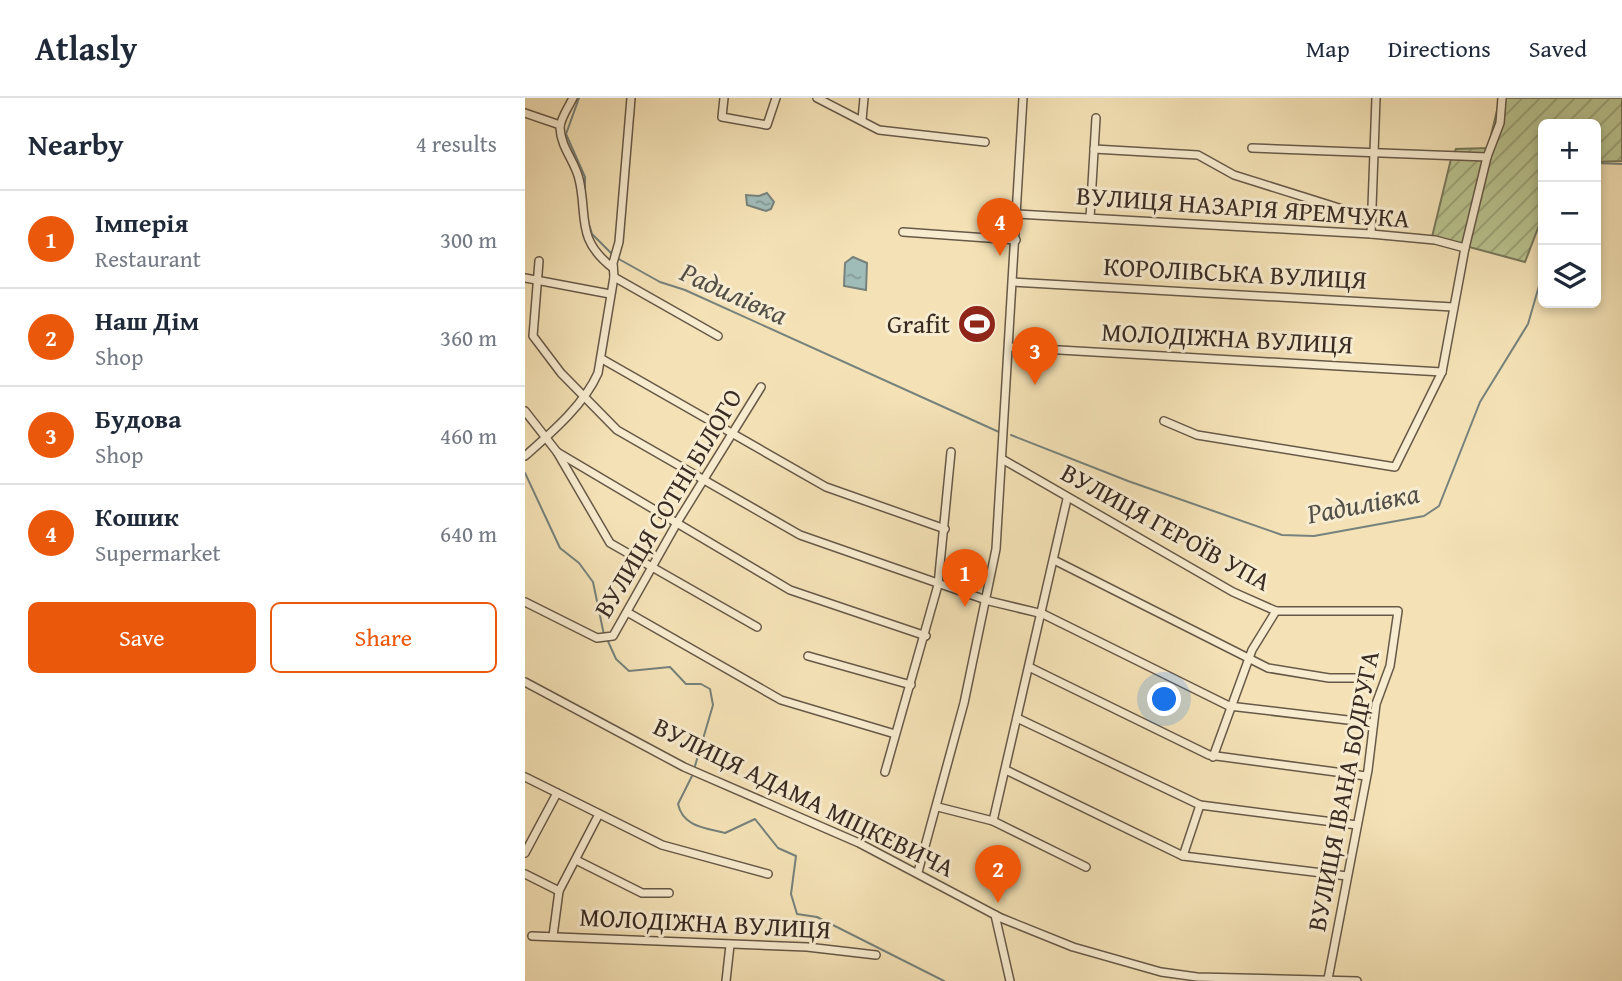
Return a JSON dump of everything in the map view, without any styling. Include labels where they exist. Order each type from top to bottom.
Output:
[{"type":"street","points":[[573,98],[560,125],[569,162],[579,177],[586,232],[601,256],[613,268]]},
{"type":"street","points":[[525,456],[546,437],[593,384],[602,359],[625,186],[631,98]]},
{"type":"street","points":[[724,98],[722,117],[767,125],[776,98]]},
{"type":"street","points":[[817,98],[862,120],[870,127],[889,132],[985,142]]},
{"type":"street","points":[[862,120],[864,98]]},
{"type":"street","points":[[918,872],[937,807],[996,549],[1023,98]]},
{"type":"street","points":[[1371,233],[1376,98]]},
{"type":"street","points":[[1164,421],[1197,435],[1395,467],[1442,372],[1465,248],[1487,157],[1492,152],[1493,136],[1500,123],[1502,98]]},
{"type":"street","points":[[525,113],[560,125]]},
{"type":"street","points":[[1090,218],[1096,118]]},
{"type":"street","points":[[1252,148],[1487,157]]},
{"type":"street","points":[[1094,149],[1198,155],[1234,175],[1371,218]]},
{"type":"street","name":"ВУЛИЦЯ НАЗАРІЯ ЯРЕМЧУКА","points":[[1017,214],[1371,233],[1436,240],[1465,248]]},
{"type":"street","points":[[903,232],[1016,240]]},
{"type":"street","points":[[539,261],[533,336],[583,396],[617,430],[800,535],[986,600],[1043,614],[1229,706],[1373,723]]},
{"type":"street","points":[[614,277],[718,336]]},
{"type":"street","points":[[525,278],[610,294]]},
{"type":"street","name":"КОРОЛІВСЬКА ВУЛИЦЯ","points":[[1013,282],[1453,307]]},
{"type":"street","name":"МОЛОДІЖНА ВУЛИЦЯ","points":[[1009,346],[1442,372]]},
{"type":"street","points":[[602,359],[826,487],[946,529]]},
{"type":"street","name":"ВУЛИЦЯ СОТНІ БІЛОГО","points":[[525,602],[595,637],[607,638],[627,612],[654,568],[678,521],[761,387]]},
{"type":"street","points":[[525,411],[557,452],[605,538],[614,547],[757,627]]},
{"type":"street","points":[[557,452],[678,521],[790,590],[926,636]]},
{"type":"street","points":[[885,772],[926,636],[939,582],[951,452]]},
{"type":"street","name":"ВУЛИЦЯ ГЕРОЇВ УПА","points":[[1002,459],[1067,499],[1233,592],[1276,611],[1398,611]]},
{"type":"street","points":[[993,821],[1043,614],[1067,499]]},
{"type":"street","points":[[1054,560],[1249,659],[1289,674],[1363,678]]},
{"type":"street","points":[[1213,757],[1229,706],[1249,659],[1263,627],[1276,611]]},
{"type":"street","name":"ВУЛИЦЯ ІВАНА БОДРУГА","points":[[1328,979],[1366,776],[1373,723],[1377,702],[1390,666],[1398,611]]},
{"type":"street","points":[[627,612],[781,700],[895,734]]},
{"type":"street","points":[[808,656],[911,685]]},
{"type":"street","points":[[1029,667],[1213,757],[1366,776]]},
{"type":"street","name":"ВУЛИЦЯ АДАМА МІЦКЕВИЧА","points":[[525,681],[693,771],[918,872],[995,915],[1073,947],[1161,972],[1202,978],[1357,981]]},
{"type":"street","points":[[1017,718],[1200,805],[1357,825]]},
{"type":"street","points":[[1006,770],[1183,856],[1347,876]]},
{"type":"street","points":[[525,777],[662,845],[768,874]]},
{"type":"street","points":[[525,853],[557,793]]},
{"type":"street","points":[[1183,856],[1200,805]]},
{"type":"street","points":[[937,807],[993,821],[1086,867]]},
{"type":"street","points":[[553,936],[559,891],[599,814]]},
{"type":"street","points":[[576,860],[642,893],[669,893]]},
{"type":"street","points":[[525,874],[559,891]]},
{"type":"street","points":[[995,915],[1010,981]]},
{"type":"street","name":"МОЛОДІЖНА ВУЛИЦЯ","points":[[532,936],[807,947],[876,955]]},
{"type":"street","points":[[726,981],[730,945]]},
{"type":"green space","points":[[1500,98],[1622,98],[1622,161],[1601,162],[1601,119],[1538,119],[1538,228],[1525,262],[1432,237],[1451,159],[1456,149],[1488,148]]},
{"type":"water","points":[[767,193],[774,202],[771,209],[766,211],[747,205],[746,195],[759,196]]},
{"type":"water","points":[[853,257],[867,263],[866,290],[844,286],[845,263]]},
{"type":"waterway","name":"Радилівка","points":[[579,98],[566,134],[585,177],[585,195]]},
{"type":"waterway","name":"Радилівка","points":[[1601,163],[1622,164]]},
{"type":"waterway","name":"Радилівка","points":[[588,221],[592,234],[613,255]]},
{"type":"waterway","name":"Радилівка","points":[[617,258],[660,282],[685,290],[999,432]]},
{"type":"waterway","name":"Радилівка","points":[[1011,435],[1128,481],[1282,535],[1314,536],[1424,516],[1439,506],[1480,402],[1528,324],[1538,289]]},
{"type":"waterway","points":[[525,473],[560,548],[579,563],[593,582],[604,635]]},
{"type":"waterway","points":[[607,639],[616,659],[629,671],[670,667],[686,684],[701,684],[710,689],[713,705],[695,766]]},
{"type":"waterway","points":[[692,776],[678,804],[690,822],[725,833],[755,819],[778,848],[796,856],[791,894],[797,914],[817,917],[944,981]]},
{"type":"place","name":"Кошик","points":[[1000,256]]},
{"type":"place","name":"Grafit","points":[[977,324]]},
{"type":"place","name":"Будова","points":[[1035,385]]},
{"type":"place","name":"Імперія","points":[[965,607]]},
{"type":"place","name":"Наш Дім","points":[[998,903]]}]
